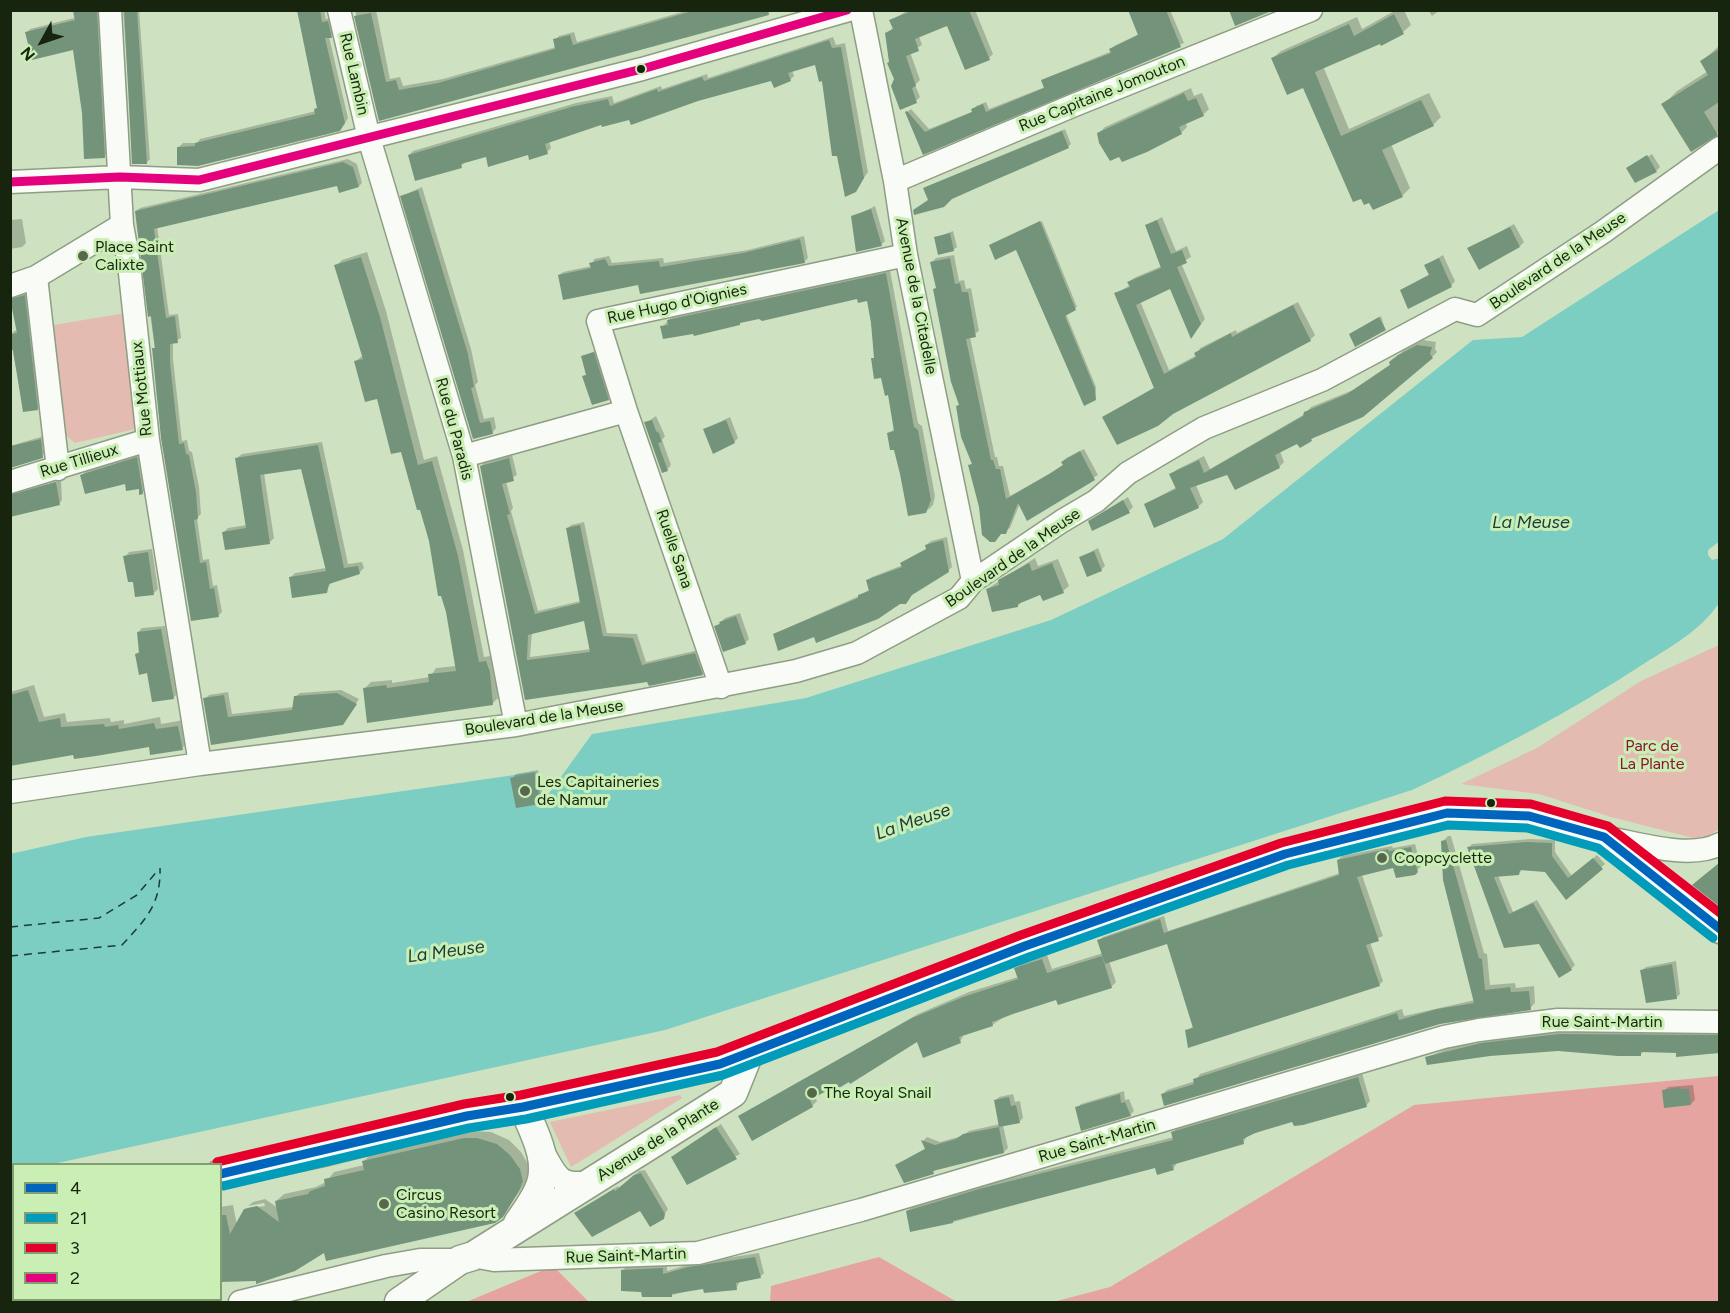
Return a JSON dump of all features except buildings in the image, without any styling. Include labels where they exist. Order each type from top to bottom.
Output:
[{"type":"main road","points":[[222,1174],[327,1151],[467,1116],[523,1107],[720,1064],[1036,942],[1285,854],[1380,828],[1447,813],[1529,816],[1604,837],[1719,929]]},
{"type":"main road","name":"Avenue de la Plante","points":[[399,1302],[733,1093],[749,1053]]},
{"type":"main road","points":[[712,1107],[723,1084],[720,1064]]},
{"type":"main road","points":[[515,1229],[540,1189],[542,1150],[523,1107]]},
{"type":"street","name":"Rue Mottiaux","points":[[110,10],[122,225],[129,264],[148,440],[200,764]]},
{"type":"street","name":"Rue Lambin","points":[[339,10],[369,138]]},
{"type":"street","points":[[10,182],[120,177],[198,180],[642,69],[849,10]]},
{"type":"street","name":"Avenue de la Citadelle","points":[[861,10],[895,181],[906,255],[973,581]]},
{"type":"street","name":"Rue Capitaine Jomouton","points":[[895,181],[1072,106],[1311,10]]},
{"type":"street","name":"Rue du Paradis","points":[[369,138],[464,456],[516,725]]},
{"type":"street","name":"Boulevard de la Meuse","points":[[12,786],[516,725],[721,687],[796,671],[857,653],[959,598],[973,581],[1096,501],[1128,473],[1204,428],[1322,380],[1455,309],[1477,315],[1603,232],[1719,148]]},
{"type":"street","points":[[10,286],[36,277],[122,225]]},
{"type":"street","name":"Rue Hugo d'Oignies","points":[[626,411],[598,321],[906,255]]},
{"type":"street","points":[[36,277],[58,469]]},
{"type":"street","points":[[464,456],[626,411]]},
{"type":"street","name":"Ruelle Sana","points":[[626,411],[721,687]]},
{"type":"street","name":"Rue Tillieux","points":[[10,482],[148,440]]},
{"type":"street","points":[[1604,837],[1681,850],[1701,851],[1719,844]]},
{"type":"street","name":"Rue Saint-Martin","points":[[467,1258],[494,1260],[698,1253],[861,1210],[1444,1037],[1558,1020],[1719,1022]]},
{"type":"street","points":[[542,1150],[558,1179],[571,1185],[588,1182]]},
{"type":"street","points":[[240,1302],[386,1266],[420,1260],[467,1258]]},
{"type":"green space","name":"Place Saint Calixte","points":[[126,313],[138,424],[135,429],[75,443],[62,432],[47,326]]},
{"type":"green space","name":"Parc de La Plante","points":[[1719,645],[1719,829],[1701,840],[1611,817],[1539,794],[1461,784],[1537,748],[1641,681]]},
{"type":"green space","points":[[680,1095],[682,1098],[571,1167],[550,1122]]},
{"type":"shaded area","points":[[1719,1076],[1719,1302],[1053,1302],[1110,1287],[1414,1105]]},
{"type":"shaded area","points":[[879,1257],[957,1302],[770,1302],[771,1286]]},
{"type":"shaded area","points":[[553,1266],[589,1302],[466,1302]]},
{"type":"water","name":"La Meuse","points":[[1719,210],[1720,541],[1708,550],[1708,555],[1712,560],[1719,558],[1719,603],[1704,621],[1676,644],[1560,715],[1412,790],[665,1030],[58,1163],[12,1163],[11,1174],[10,854],[86,837],[535,772],[542,803],[592,734],[806,698],[1051,620],[1223,539],[1473,340],[1522,337]]},
{"type":"ferry route","points":[[10,956],[122,945],[150,911],[158,892],[160,868]]},
{"type":"ferry route","points":[[10,927],[99,918],[137,895],[159,869]]},
{"type":"transit line","name":"2","points":[[10,182],[120,177],[199,180],[642,69],[847,10]]},
{"type":"transit line","name":"3","points":[[217,1162],[464,1104],[521,1095],[717,1052],[1021,935],[1281,843],[1445,801],[1531,804],[1608,826],[1720,913]]},
{"type":"transit line","name":"4","points":[[222,1174],[467,1116],[523,1107],[720,1064],[1025,946],[1285,854],[1447,813],[1529,816],[1604,837],[1720,929]]},
{"type":"transit line","name":"21","points":[[223,1186],[469,1128],[526,1119],[723,1075],[1029,957],[1288,865],[1448,825],[1527,828],[1598,848],[1713,938]]},
{"type":"place","name":"Place Saint Calixte","points":[[83,256]]},
{"type":"place","name":"Les Capitaineries de Namur","points":[[525,791]]},
{"type":"place","name":"Coopcyclette","points":[[1382,858]]},
{"type":"place","name":"The Royal Snail","points":[[812,1093]]},
{"type":"place","name":"Circus Casino Resort","points":[[384,1204]]}]
